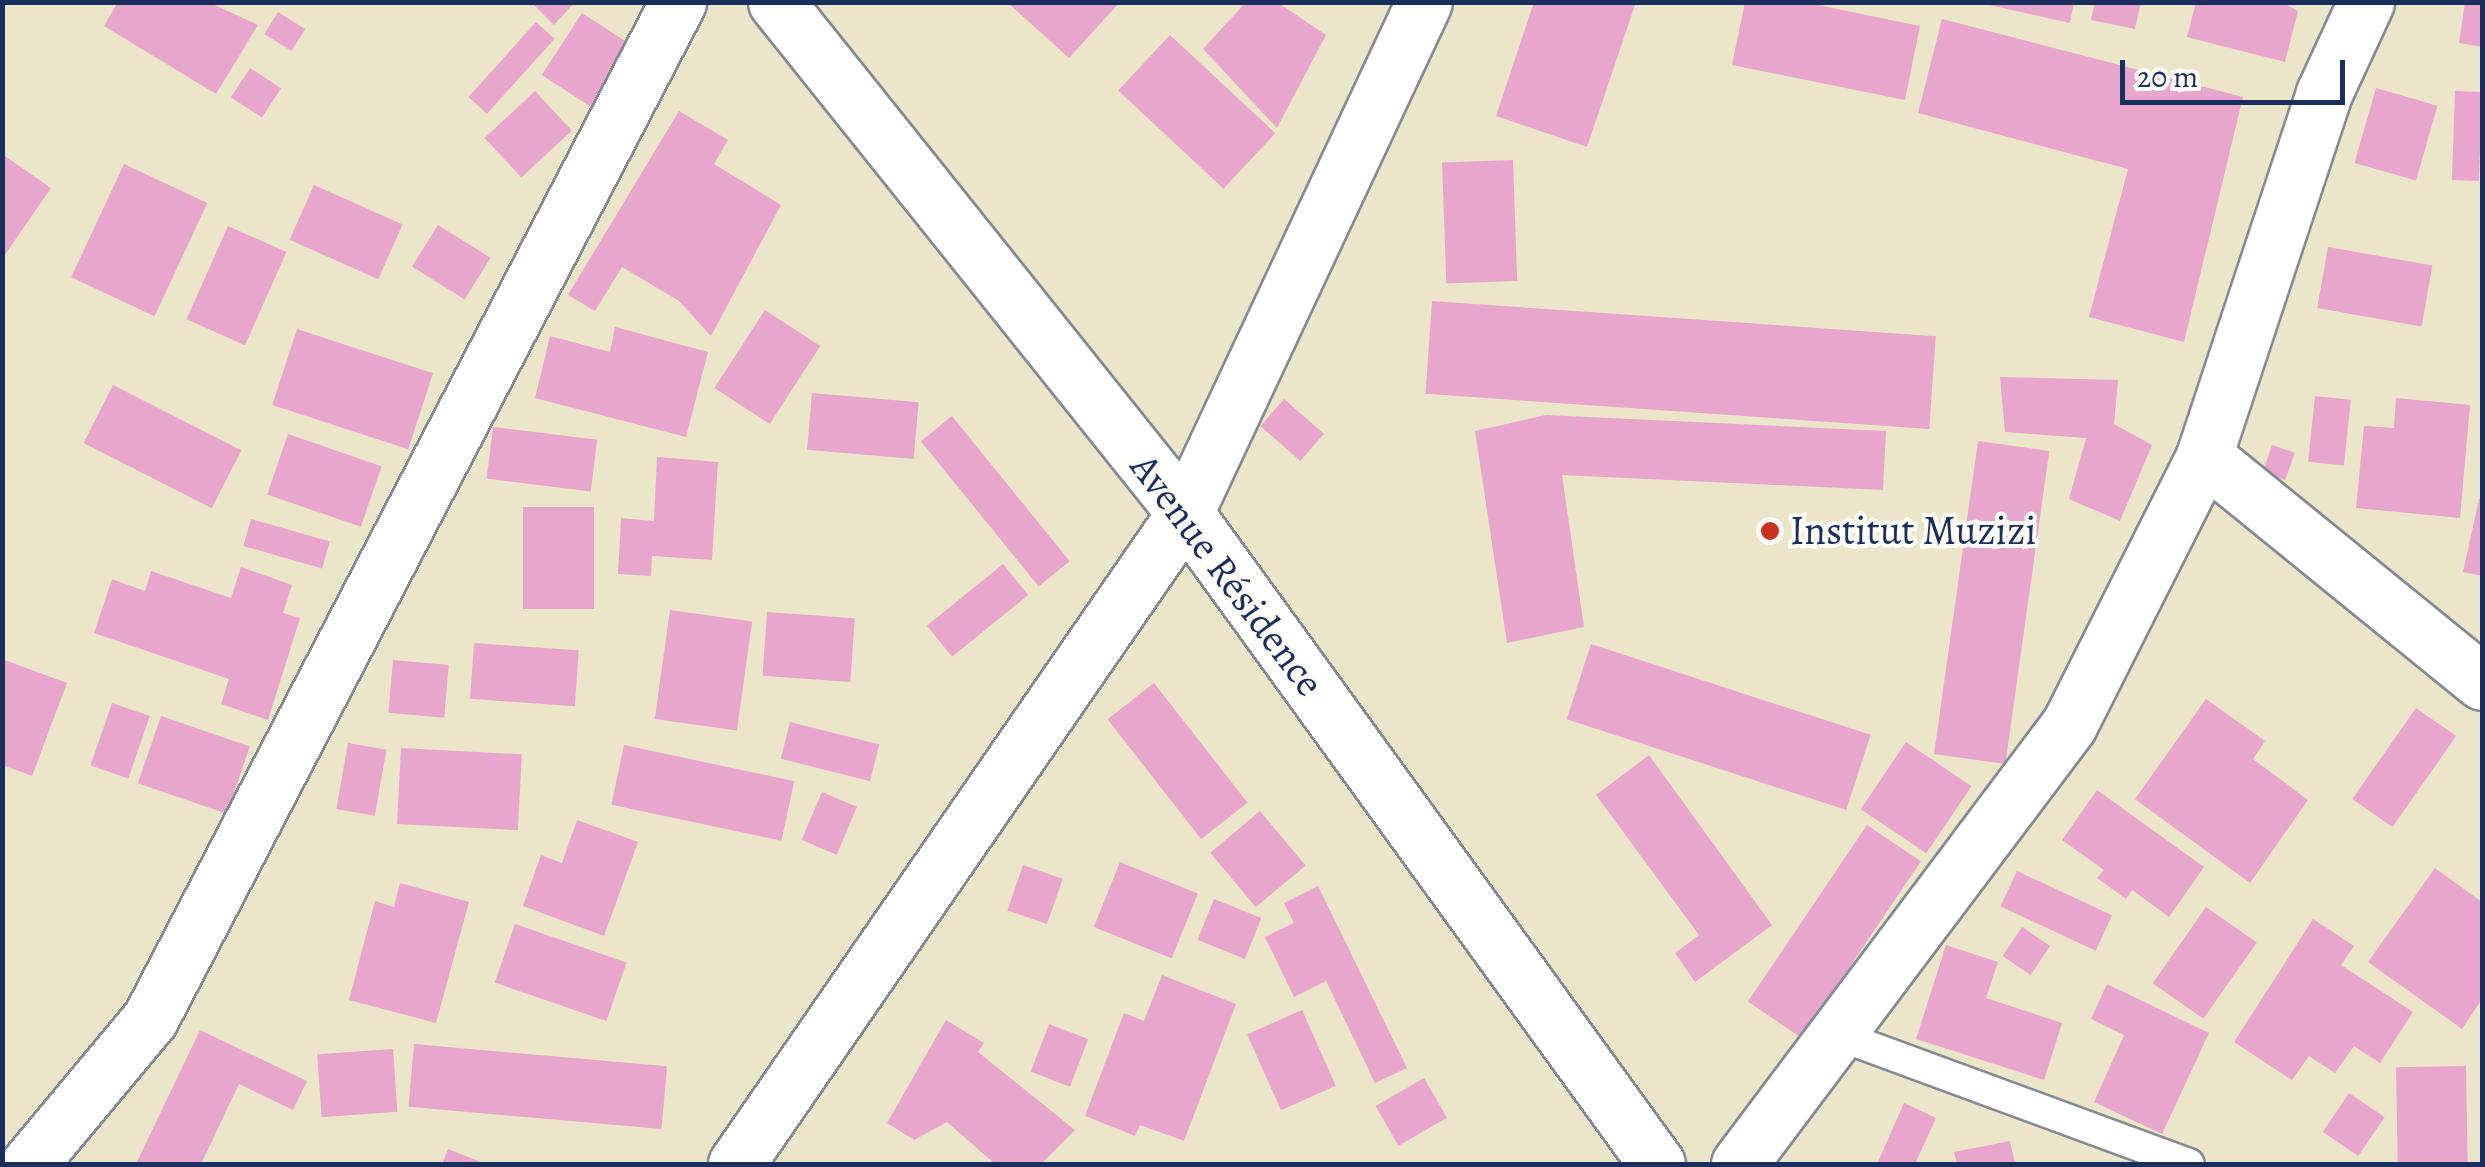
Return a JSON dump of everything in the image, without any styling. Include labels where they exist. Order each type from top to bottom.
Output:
[{"type":"street","points":[[29,1164],[150,1019],[678,2]]},
{"type":"street","name":"Avenue Résidence","points":[[776,2],[1185,513],[1656,1164]]},
{"type":"street","points":[[736,1164],[1185,513],[1424,2]]},
{"type":"street","points":[[1739,1164],[2069,724],[2204,456],[2324,93],[2366,2]]},
{"type":"street","points":[[2204,456],[2482,682]]},
{"type":"lane","points":[[1835,1034],[2189,1164]]},
{"type":"building","points":[[118,2],[208,2],[258,25],[216,94],[104,26]]},
{"type":"building","points":[[531,2],[575,2],[554,25]]},
{"type":"building","points":[[1007,2],[1120,2],[1069,58]]},
{"type":"building","points":[[1246,2],[1277,2],[1326,35],[1277,128],[1203,49]]},
{"type":"building","points":[[1534,2],[1636,2],[1587,147],[1496,116]]},
{"type":"building","points":[[1745,2],[1803,2],[1920,26],[1905,100],[1732,65]]},
{"type":"building","points":[[1976,2],[2074,2],[2070,23]]},
{"type":"building","points":[[2095,2],[2141,2],[2135,29],[2091,20]]},
{"type":"building","points":[[2196,2],[2282,2],[2298,11],[2285,62],[2187,37]]},
{"type":"building","points":[[2465,2],[2482,2],[2482,47],[2459,43]]},
{"type":"building","points":[[278,12],[305,29],[291,51],[264,34]]},
{"type":"building","points":[[582,13],[634,47],[594,109],[542,75]]},
{"type":"building","points":[[1942,19],[2243,97],[2184,342],[2089,317],[2128,169],[1918,113]]},
{"type":"building","points":[[536,22],[555,39],[487,114],[468,97]]},
{"type":"building","points":[[1170,35],[1275,133],[1223,189],[1118,91]]},
{"type":"building","points":[[250,68],[281,88],[262,118],[231,97]]},
{"type":"building","points":[[2376,88],[2438,106],[2416,181],[2355,163]]},
{"type":"building","points":[[535,91],[572,130],[521,178],[485,138]]},
{"type":"building","points":[[2455,91],[2482,92],[2479,181],[2452,180]]},
{"type":"building","points":[[679,111],[728,140],[714,164],[781,205],[711,336],[679,301],[622,267],[595,311],[568,295]]},
{"type":"building","points":[[2,154],[51,188],[2,259]]},
{"type":"building","points":[[1513,160],[1517,281],[1446,283],[1442,162]]},
{"type":"building","points":[[124,164],[207,203],[155,316],[71,277]]},
{"type":"building","points":[[314,185],[403,224],[378,279],[290,240]]},
{"type":"building","points":[[438,225],[491,258],[465,299],[412,267]]},
{"type":"building","points":[[228,226],[286,252],[245,345],[187,319]]},
{"type":"building","points":[[2328,247],[2432,265],[2422,326],[2317,308]]},
{"type":"building","points":[[1432,301],[1936,336],[1929,429],[1426,394]]},
{"type":"building","points":[[765,310],[820,346],[770,424],[714,388]]},
{"type":"building","points":[[615,327],[708,352],[686,437],[535,398],[550,336],[610,352]]},
{"type":"building","points":[[297,329],[433,373],[408,449],[272,405]]},
{"type":"building","points":[[2000,377],[2118,380],[2114,424],[2152,445],[2120,521],[2069,499],[2086,438],[2005,432]]},
{"type":"building","points":[[113,385],[241,450],[212,508],[83,443]]},
{"type":"building","points":[[812,393],[919,402],[914,459],[807,450]]},
{"type":"building","points":[[2315,396],[2351,400],[2344,465],[2308,462]]},
{"type":"building","points":[[2396,398],[2470,405],[2460,518],[2356,508],[2364,426],[2394,428]]},
{"type":"building","points":[[1284,399],[1324,434],[1300,461],[1260,426]]},
{"type":"building","points":[[1546,415],[1886,431],[1883,490],[1562,475],[1584,627],[1507,643],[1475,431]]},
{"type":"building","points":[[952,416],[1070,561],[1039,586],[921,441]]},
{"type":"building","points":[[493,427],[597,440],[591,491],[487,479]]},
{"type":"building","points":[[288,434],[382,466],[361,527],[267,495]]},
{"type":"building","points":[[1978,441],[2049,451],[2005,764],[1934,754]]},
{"type":"building","points":[[2272,445],[2295,453],[2285,480],[2263,472]]},
{"type":"building","points":[[657,457],[718,462],[712,560],[652,556],[651,576],[618,574],[621,518],[654,521]]},
{"type":"building","points":[[2479,499],[2482,500],[2482,576],[2463,572]]},
{"type":"building","points":[[523,507],[594,507],[594,609],[523,609]]},
{"type":"building","points":[[251,519],[330,542],[322,569],[243,546]]},
{"type":"building","points":[[1003,564],[1028,595],[952,657],[927,626]]},
{"type":"building","points":[[241,567],[292,585],[283,613],[300,618],[268,720],[221,704],[229,679],[94,633],[112,579],[145,591],[151,571],[231,598]]},
{"type":"building","points":[[670,610],[752,622],[737,730],[655,719]]},
{"type":"building","points":[[767,612],[855,618],[850,682],[763,676]]},
{"type":"building","points":[[474,643],[579,650],[575,706],[470,699]]},
{"type":"building","points":[[1591,644],[1871,735],[1846,810],[1567,719]]},
{"type":"building","points":[[2,659],[67,683],[32,776],[2,765]]},
{"type":"building","points":[[393,660],[449,665],[444,718],[388,713]]},
{"type":"building","points":[[1154,683],[1248,803],[1201,839],[1108,719]]},
{"type":"building","points":[[2206,699],[2265,741],[2253,759],[2308,800],[2250,883],[2135,799]]},
{"type":"building","points":[[112,703],[150,716],[128,778],[91,765]]},
{"type":"building","points":[[2416,708],[2456,736],[2392,827],[2352,799]]},
{"type":"building","points":[[161,716],[250,747],[227,814],[138,783]]},
{"type":"building","points":[[790,722],[879,744],[870,781],[781,759]]},
{"type":"building","points":[[1906,742],[1971,786],[1926,853],[1861,809]]},
{"type":"building","points":[[348,743],[386,750],[375,816],[336,809]]},
{"type":"building","points":[[624,745],[794,781],[782,841],[611,805]]},
{"type":"building","points":[[401,748],[522,754],[518,830],[397,824]]},
{"type":"building","points":[[1649,755],[1772,925],[1695,982],[1675,953],[1699,935],[1596,795]]},
{"type":"building","points":[[2097,790],[2204,867],[2169,917],[2132,890],[2126,899],[2097,878],[2104,870],[2062,840]]},
{"type":"building","points":[[822,792],[857,807],[837,855],[802,840]]},
{"type":"building","points":[[1260,811],[1306,865],[1256,907],[1210,853]]},
{"type":"building","points":[[577,820],[638,842],[604,936],[523,906],[541,855],[562,863]]},
{"type":"building","points":[[1867,825],[1921,861],[1802,1038],[1748,1002]]},
{"type":"building","points":[[1120,862],[1198,893],[1172,958],[1094,927]]},
{"type":"building","points":[[1023,865],[1063,879],[1047,924],[1007,910]]},
{"type":"building","points":[[2435,868],[2482,902],[2482,999],[2462,1029],[2368,962]]},
{"type":"building","points":[[2017,871],[2112,915],[2096,951],[2001,906]]},
{"type":"building","points":[[400,883],[469,902],[436,1023],[349,1000],[375,901],[394,907]]},
{"type":"building","points":[[1318,886],[1407,1068],[1375,1083],[1326,981],[1294,997],[1265,937],[1294,923],[1284,903]]},
{"type":"building","points":[[1214,899],[1261,918],[1245,959],[1198,940]]},
{"type":"building","points":[[2206,907],[2257,943],[2203,1019],[2153,983]]},
{"type":"building","points":[[2313,919],[2354,946],[2341,965],[2413,1012],[2380,1063],[2354,1046],[2335,1073],[2309,1056],[2292,1080],[2234,1042]]},
{"type":"building","points":[[515,924],[627,962],[606,1021],[495,983]]},
{"type":"building","points":[[2022,927],[2050,946],[2031,975],[2002,956]]},
{"type":"building","points":[[1946,945],[1998,962],[1986,998],[2062,1023],[2044,1080],[1916,1039]]},
{"type":"building","points":[[1162,975],[1236,1004],[1184,1141],[1140,1125],[1135,1136],[1085,1116],[1124,1013],[1144,1021]]},
{"type":"building","points":[[2107,984],[2209,1033],[2162,1134],[2094,1102],[2124,1035],[2091,1019]]},
{"type":"building","points":[[1302,1010],[1336,1086],[1281,1110],[1247,1034]]},
{"type":"building","points":[[946,1020],[984,1043],[978,1052],[1075,1130],[1041,1164],[995,1164],[947,1122],[914,1140],[887,1123]]},
{"type":"building","points":[[1049,1024],[1088,1039],[1070,1087],[1031,1072]]},
{"type":"building","points":[[200,1030],[307,1081],[293,1110],[239,1084],[201,1164],[136,1164]]},
{"type":"building","points":[[414,1044],[667,1066],[662,1129],[409,1107]]},
{"type":"building","points":[[393,1049],[397,1112],[322,1117],[317,1054]]},
{"type":"building","points":[[2466,1066],[2468,1164],[2398,1164],[2396,1067]]},
{"type":"building","points":[[1424,1078],[1447,1118],[1399,1146],[1376,1106]]},
{"type":"building","points":[[2349,1093],[2385,1117],[2358,1156],[2323,1132]]},
{"type":"building","points":[[1904,1103],[1936,1118],[1915,1164],[1877,1164]]},
{"type":"building","points":[[2010,1141],[2015,1164],[1957,1164],[1954,1152]]},
{"type":"building","points":[[448,1149],[486,1164],[442,1164]]},
{"type":"place","name":"Institut Muzizi","points":[[1770,531]]}]
